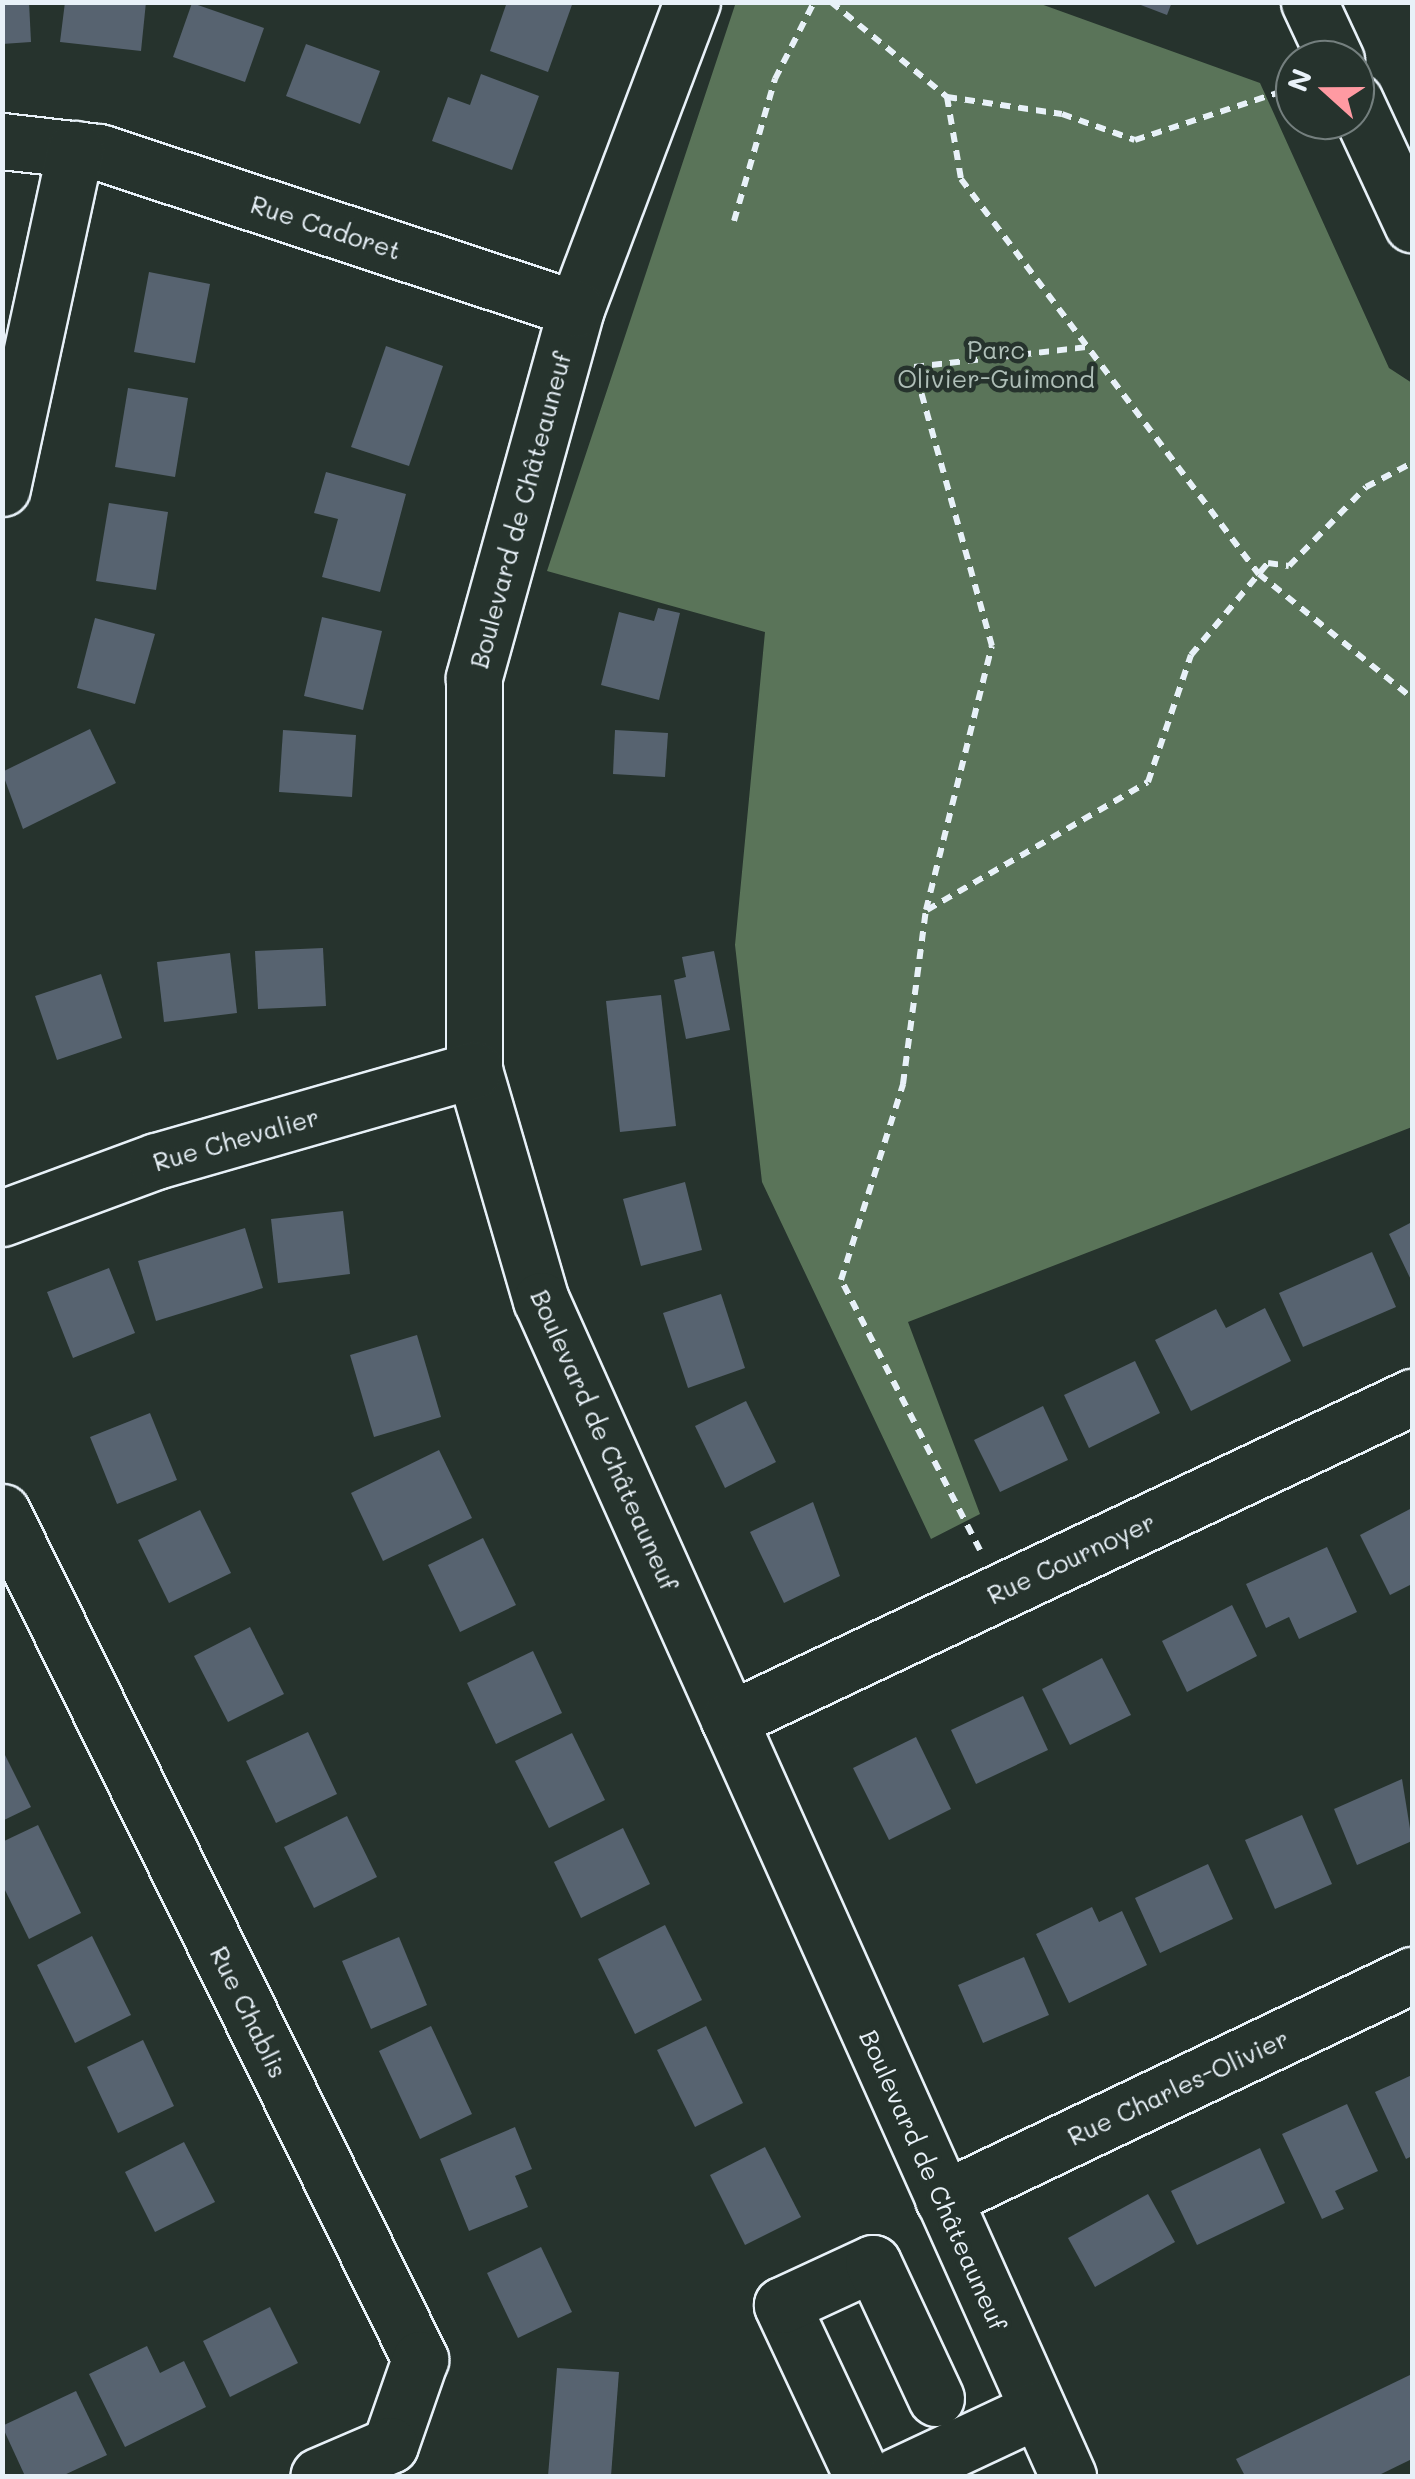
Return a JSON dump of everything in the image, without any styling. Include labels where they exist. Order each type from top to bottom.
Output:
[{"type":"street","name":"Boulevard de Châteauneuf","points":[[692,2],[576,309],[474,678],[474,1070],[541,1300],[944,2198],[965,2256],[1068,2476]]},
{"type":"street","points":[[1310,2],[1327,40]]},
{"type":"street","name":"Rue Cadoret","points":[[2,140],[75,149],[576,309]]},
{"type":"street","points":[[1373,140],[1412,224]]},
{"type":"street","points":[[2,488],[75,149]]},
{"type":"street","name":"Rue Chevalier","points":[[2,1218],[156,1161],[474,1070]]},
{"type":"street","name":"Rue Cournoyer","points":[[729,1720],[1412,1397]]},
{"type":"street","name":"Rue Chablis","points":[[2,1512],[420,2358],[390,2445],[318,2476]]},
{"type":"street","name":"Rue Charles-Olivier","points":[[944,2198],[1412,1976]]},
{"type":"street","points":[[886,2291],[965,2256]]},
{"type":"street","points":[[862,2476],[782,2305],[873,2263],[936,2398]]},
{"type":"street","points":[[896,2476],[1037,2410]]},
{"type":"path","points":[[734,220],[775,79],[814,2]]},
{"type":"path","points":[[831,2],[947,98],[1062,114],[1135,140],[1275,94]]},
{"type":"path","points":[[947,98],[961,179],[1259,574],[1412,698]]},
{"type":"path","points":[[1001,1591],[840,1280],[903,1084],[926,910],[992,646],[914,367],[1088,347]]},
{"type":"path","points":[[926,910],[1148,782],[1191,654],[1268,564],[1289,566],[1366,487],[1412,464]]},
{"type":"green space","name":"Parc Olivier-Guimond","points":[[736,2],[1038,3],[1260,83],[1275,116],[1275,140],[1286,140],[1389,368],[1412,383],[1412,1127],[908,1322],[980,1514],[931,1539],[762,1182],[735,945],[765,632],[547,571]]},
{"type":"building","points":[[2,2],[29,2],[31,42],[2,44]]},
{"type":"building","points":[[65,2],[146,2],[141,51],[60,42]]},
{"type":"building","points":[[507,2],[573,2],[548,72],[490,51]]},
{"type":"building","points":[[1133,2],[1172,2],[1167,15]]},
{"type":"building","points":[[192,3],[264,28],[245,82],[173,57]]},
{"type":"building","points":[[306,44],[380,71],[360,124],[286,96]]},
{"type":"building","points":[[481,74],[539,96],[512,170],[432,141],[448,97],[470,105]]},
{"type":"building","points":[[149,272],[210,284],[195,363],[134,352]]},
{"type":"building","points":[[386,346],[443,366],[409,466],[351,447]]},
{"type":"building","points":[[128,388],[188,398],[175,477],[115,467]]},
{"type":"building","points":[[326,472],[406,494],[380,592],[322,577],[338,519],[314,513]]},
{"type":"building","points":[[109,503],[168,512],[156,590],[96,581]]},
{"type":"building","points":[[658,608],[680,613],[659,700],[601,685],[619,612],[654,621]]},
{"type":"building","points":[[322,617],[382,631],[363,710],[304,696]]},
{"type":"building","points":[[95,618],[155,634],[135,704],[77,688]]},
{"type":"building","points":[[90,729],[116,783],[23,829],[2,772]]},
{"type":"building","points":[[283,730],[356,735],[352,797],[279,792]]},
{"type":"building","points":[[615,730],[668,733],[665,777],[613,774]]},
{"type":"building","points":[[323,948],[326,1006],[258,1009],[255,951]]},
{"type":"building","points":[[714,951],[730,1030],[686,1039],[674,980],[686,977],[682,957]]},
{"type":"building","points":[[230,953],[237,1013],[164,1022],[157,962]]},
{"type":"building","points":[[101,974],[122,1038],[57,1060],[35,996]]},
{"type":"building","points":[[661,995],[676,1126],[620,1132],[606,1001]]},
{"type":"building","points":[[685,1182],[702,1250],[641,1266],[623,1199]]},
{"type":"building","points":[[343,1211],[350,1274],[278,1283],[271,1219]]},
{"type":"building","points":[[1412,1222],[1412,1282],[1389,1234]]},
{"type":"building","points":[[245,1228],[263,1288],[156,1321],[138,1261]]},
{"type":"building","points":[[1372,1252],[1396,1307],[1303,1347],[1279,1293]]},
{"type":"building","points":[[109,1268],[135,1333],[73,1358],[47,1292]]},
{"type":"building","points":[[721,1294],[745,1368],[688,1388],[663,1313]]},
{"type":"building","points":[[1265,1308],[1291,1361],[1191,1411],[1155,1340],[1216,1309],[1226,1328]]},
{"type":"building","points":[[417,1335],[441,1417],[374,1437],[350,1355]]},
{"type":"building","points":[[1135,1361],[1160,1413],[1089,1448],[1064,1395]]},
{"type":"building","points":[[746,1401],[776,1462],[725,1488],[695,1426]]},
{"type":"building","points":[[1043,1406],[1068,1460],[1000,1492],[974,1440]]},
{"type":"building","points":[[150,1413],[177,1480],[117,1504],[90,1437]]},
{"type":"building","points":[[439,1450],[472,1518],[383,1561],[351,1493]]},
{"type":"building","points":[[813,1502],[840,1576],[784,1603],[750,1532]]},
{"type":"building","points":[[1412,1508],[1412,1584],[1390,1595],[1360,1535]]},
{"type":"building","points":[[200,1510],[231,1573],[169,1603],[138,1540]]},
{"type":"building","points":[[483,1538],[516,1605],[460,1632],[428,1565]]},
{"type":"building","points":[[1327,1547],[1357,1612],[1299,1639],[1289,1617],[1266,1628],[1246,1584]]},
{"type":"building","points":[[1232,1605],[1257,1656],[1187,1692],[1162,1641]]},
{"type":"building","points":[[250,1627],[284,1694],[228,1722],[194,1656]]},
{"type":"building","points":[[533,1651],[562,1713],[496,1744],[467,1683]]},
{"type":"building","points":[[1102,1658],[1131,1715],[1070,1745],[1042,1689]]},
{"type":"building","points":[[1023,1696],[1048,1750],[976,1784],[951,1730]]},
{"type":"building","points":[[308,1732],[337,1794],[276,1823],[246,1761]]},
{"type":"building","points":[[572,1733],[605,1800],[549,1828],[515,1761]]},
{"type":"building","points":[[916,1737],[951,1809],[889,1840],[853,1768]]},
{"type":"building","points":[[2,1749],[31,1807],[2,1821]]},
{"type":"building","points":[[1402,1779],[1412,1841],[1357,1865],[1334,1809]]},
{"type":"building","points":[[1302,1815],[1332,1884],[1275,1909],[1245,1840]]},
{"type":"building","points":[[347,1816],[377,1877],[314,1908],[284,1847]]},
{"type":"building","points":[[38,1825],[81,1913],[29,1939],[2,1884],[2,1842]]},
{"type":"building","points":[[623,1828],[650,1884],[581,1918],[554,1862]]},
{"type":"building","points":[[1208,1864],[1233,1919],[1160,1953],[1135,1898]]},
{"type":"building","points":[[1092,1907],[1099,1922],[1122,1911],[1147,1965],[1069,2003],[1036,1934]]},
{"type":"building","points":[[665,1925],[702,2000],[635,2034],[598,1959]]},
{"type":"building","points":[[92,1936],[131,2015],[75,2043],[37,1965]]},
{"type":"building","points":[[399,1937],[427,2005],[371,2029],[342,1961]]},
{"type":"building","points":[[1024,1957],[1049,2015],[983,2043],[958,1985]]},
{"type":"building","points":[[431,2026],[472,2114],[420,2139],[379,2051]]},
{"type":"building","points":[[706,2026],[743,2103],[695,2127],[657,2050]]},
{"type":"building","points":[[143,2040],[174,2106],[118,2133],[87,2067]]},
{"type":"building","points":[[1412,2075],[1412,2156],[1406,2159],[1375,2092]]},
{"type":"building","points":[[1347,2104],[1378,2171],[1335,2191],[1344,2209],[1322,2219],[1282,2134]]},
{"type":"building","points":[[515,2127],[532,2169],[515,2176],[528,2207],[469,2231],[440,2159]]},
{"type":"building","points":[[184,2142],[215,2202],[155,2232],[125,2172]]},
{"type":"building","points":[[765,2147],[801,2217],[745,2245],[710,2175]]},
{"type":"building","points":[[1260,2148],[1285,2203],[1197,2245],[1171,2191]]},
{"type":"building","points":[[1148,2194],[1175,2242],[1095,2287],[1068,2238]]},
{"type":"building","points":[[541,2247],[572,2312],[518,2338],[487,2273]]},
{"type":"building","points":[[270,2307],[298,2363],[230,2397],[203,2341]]},
{"type":"building","points":[[147,2346],[160,2373],[184,2361],[206,2407],[125,2447],[89,2374]]},
{"type":"building","points":[[557,2368],[619,2372],[611,2476],[548,2476]]},
{"type":"building","points":[[1412,2374],[1412,2459],[1377,2476],[1245,2476],[1236,2459]]},
{"type":"building","points":[[76,2391],[107,2455],[62,2476],[25,2476],[2,2426]]}]
